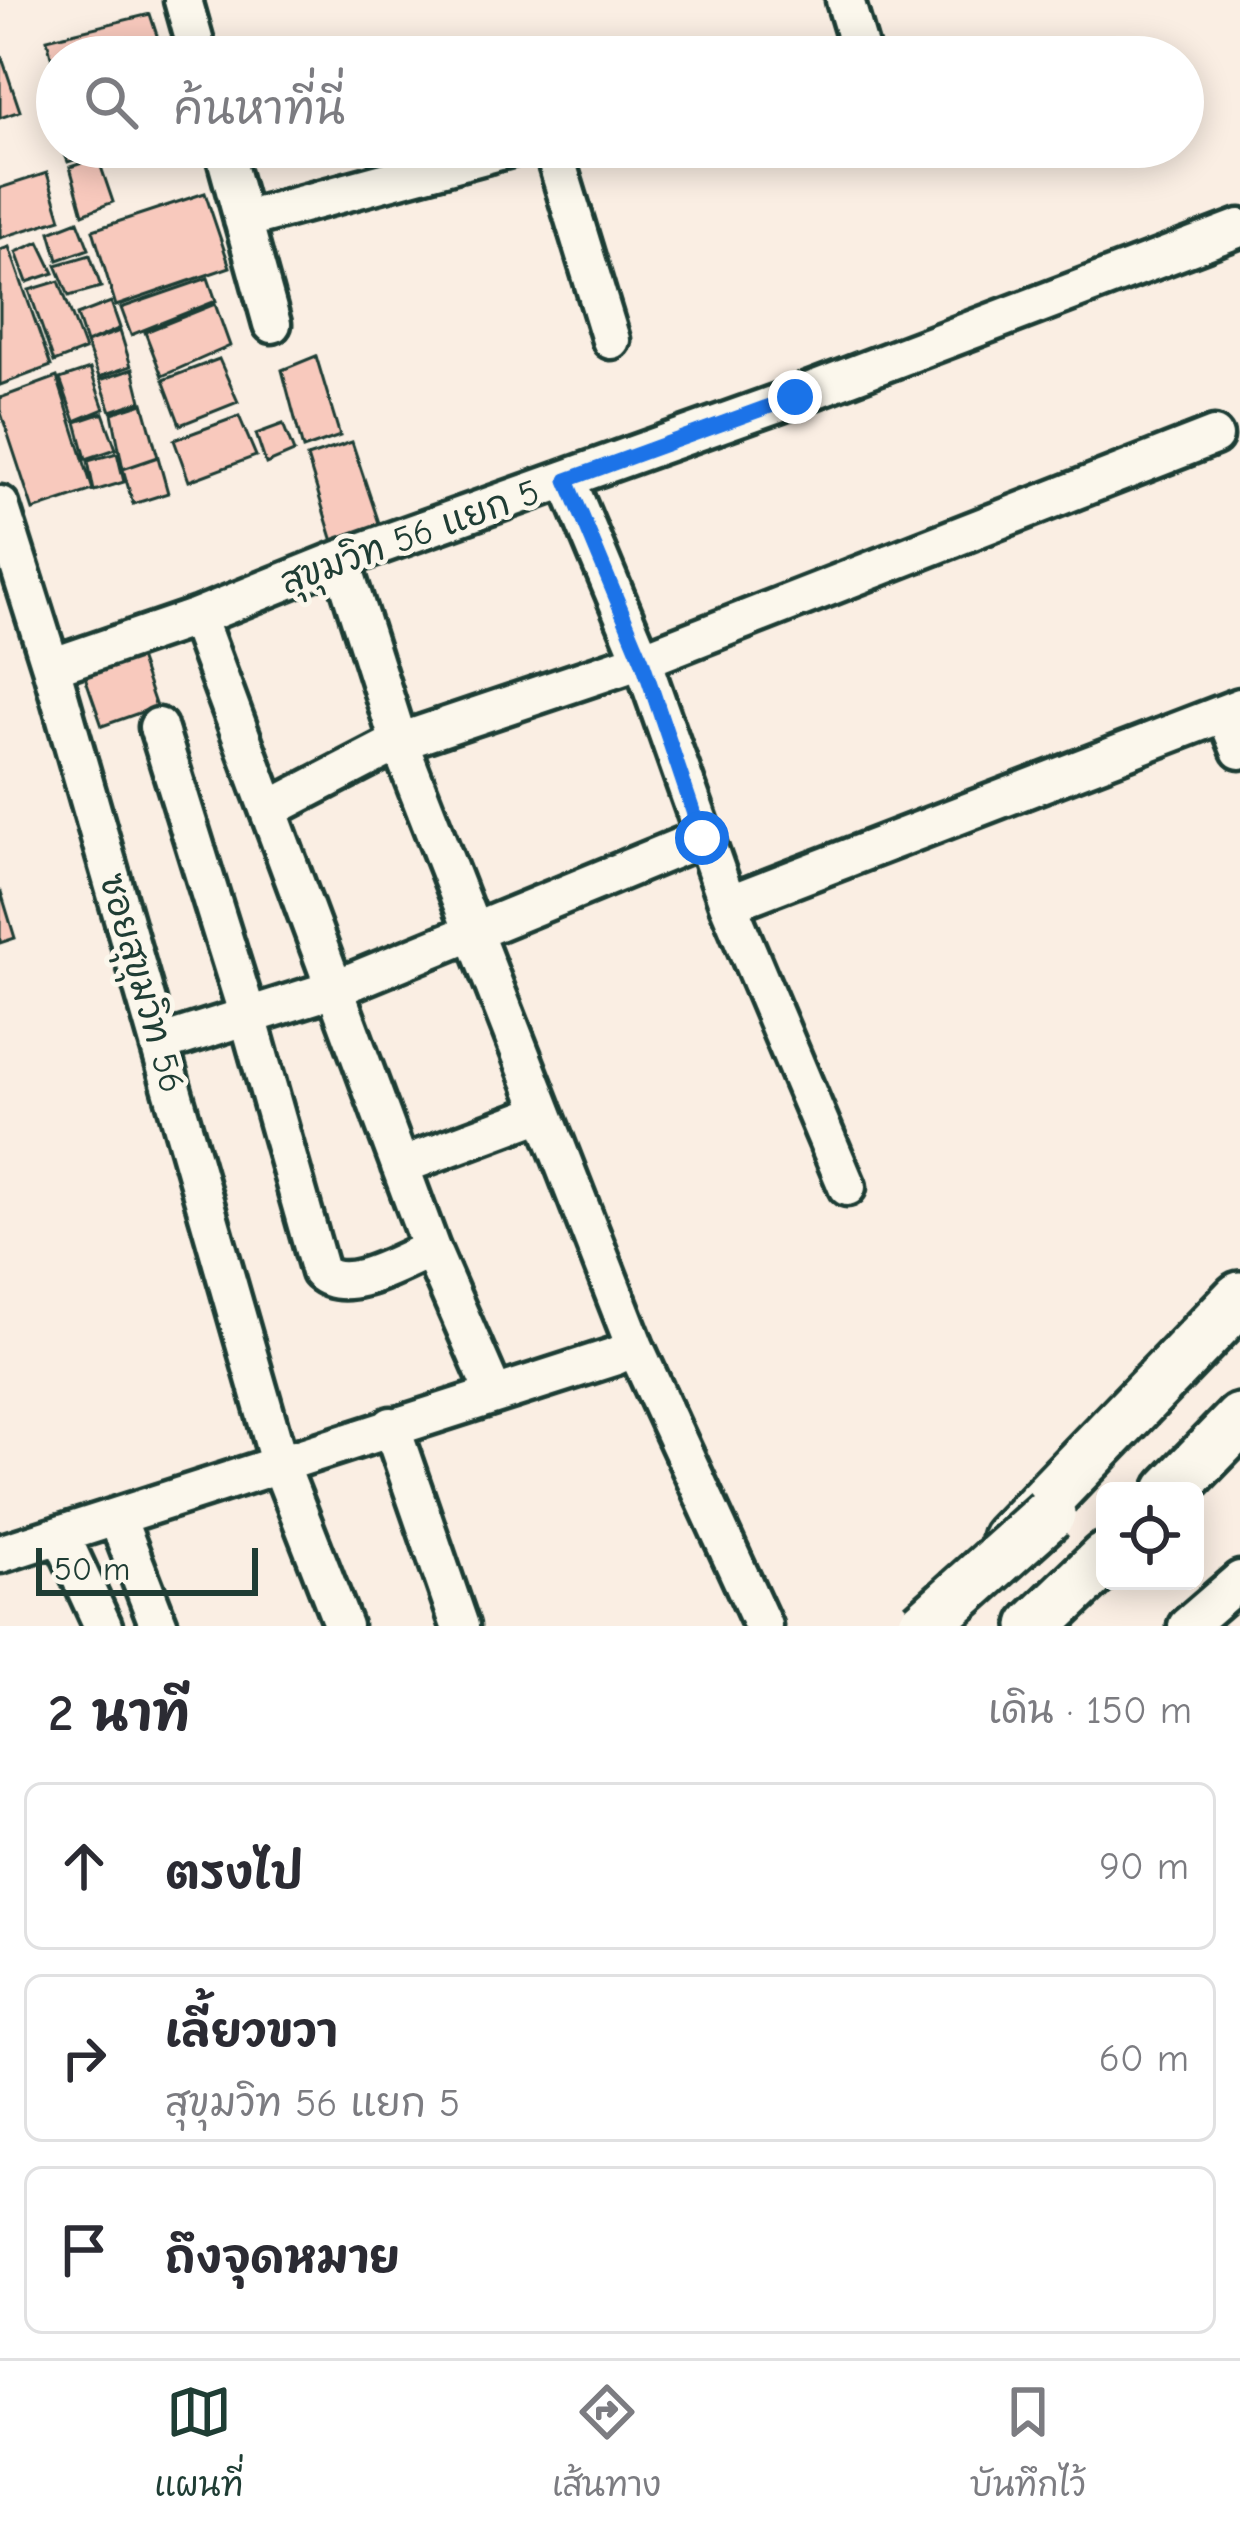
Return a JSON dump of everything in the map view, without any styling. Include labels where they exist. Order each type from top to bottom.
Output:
[{"type":"highway","points":[[924,1626],[1240,1298]]},
{"type":"highway","points":[[924,1626],[1049,1514],[1240,1324]]},
{"type":"highway","points":[[1180,1482],[1240,1420]]},
{"type":"highway","points":[[1204,1487],[1240,1451]]},
{"type":"highway","points":[[954,1626],[1049,1514]]},
{"type":"highway","points":[[1035,1626],[1096,1568]]},
{"type":"highway","points":[[1065,1626],[1101,1590]]},
{"type":"street","points":[[183,0],[193,36]]},
{"type":"street","points":[[845,0],[849,36]]},
{"type":"street","points":[[229,168],[272,324]]},
{"type":"street","points":[[243,220],[436,168]]},
{"type":"street","points":[[558,168],[611,340]]},
{"type":"street","name":"สุขุมวิท 56 แยก 5","points":[[51,667],[197,617],[341,559],[567,480],[1240,228]]},
{"type":"street","points":[[271,809],[399,742],[642,660],[1214,436]]},
{"type":"street","points":[[567,480],[642,660],[728,904],[847,1187]]},
{"type":"street","name":"ซอยสุขุมวิท 56","points":[[4,529],[51,667],[279,1462],[343,1626]]},
{"type":"street","points":[[341,559],[399,742],[542,1113],[635,1347],[763,1626]]},
{"type":"street","points":[[197,617],[431,1249],[494,1394]]},
{"type":"street","points":[[728,904],[1232,710],[1240,750]]},
{"type":"street","points":[[158,728],[247,1013],[320,1272],[344,1283],[431,1249]]},
{"type":"street","points":[[159,1044],[334,989],[702,838]]},
{"type":"street","points":[[400,1166],[542,1113]]},
{"type":"street","points":[[0,1554],[635,1347]]},
{"type":"street","points":[[391,1426],[460,1626]]},
{"type":"street","points":[[117,1518],[159,1626]]},
{"type":"street","points":[[61,1535],[103,1626]]},
{"type":"street","points":[[1187,1626],[1240,1580]]},
{"type":"building","points":[[150,14],[157,36],[59,36]]},
{"type":"building","points":[[0,52],[20,111],[0,118]]},
{"type":"building","points":[[70,168],[101,168],[113,202],[83,214]]},
{"type":"building","points":[[47,173],[61,219],[0,238],[0,188]]},
{"type":"building","points":[[205,193],[230,267],[116,306],[93,230]]},
{"type":"building","points":[[78,221],[89,249],[58,260],[50,232]]},
{"type":"building","points":[[39,242],[54,273],[27,282],[16,252]]},
{"type":"building","points":[[9,247],[51,366],[0,385],[0,250]]},
{"type":"building","points":[[90,255],[101,287],[69,296],[56,265]]},
{"type":"building","points":[[208,278],[216,301],[131,335],[121,308]]},
{"type":"building","points":[[59,281],[85,350],[54,362],[29,290]]},
{"type":"building","points":[[111,302],[120,328],[86,343],[77,315]]},
{"type":"building","points":[[215,304],[230,346],[162,376],[145,332]]},
{"type":"building","points":[[120,331],[131,366],[99,377],[86,343]]},
{"type":"building","points":[[316,356],[340,436],[303,449],[282,370]]},
{"type":"building","points":[[219,359],[238,402],[180,425],[163,380]]},
{"type":"building","points":[[90,369],[104,409],[75,421],[60,379]]},
{"type":"building","points":[[133,369],[141,401],[111,411],[100,380]]},
{"type":"building","points":[[57,377],[93,490],[33,510],[0,398]]},
{"type":"building","points":[[143,403],[158,457],[123,469],[112,413]]},
{"type":"building","points":[[103,413],[116,449],[86,459],[76,422]]},
{"type":"building","points":[[239,416],[256,456],[189,481],[174,440]]},
{"type":"building","points":[[283,424],[294,452],[266,464],[256,434]]},
{"type":"building","points":[[352,442],[382,532],[335,548],[307,457]]},
{"type":"building","points":[[117,453],[124,482],[94,491],[88,461]]},
{"type":"building","points":[[158,457],[168,493],[133,504],[123,469]]},
{"type":"building","points":[[136,649],[156,707],[102,726],[82,668]]},
{"type":"building","points":[[0,893],[15,938],[0,943]]},
{"type":"route","points":[[702,838],[642,660],[567,480],[795,397]]}]
